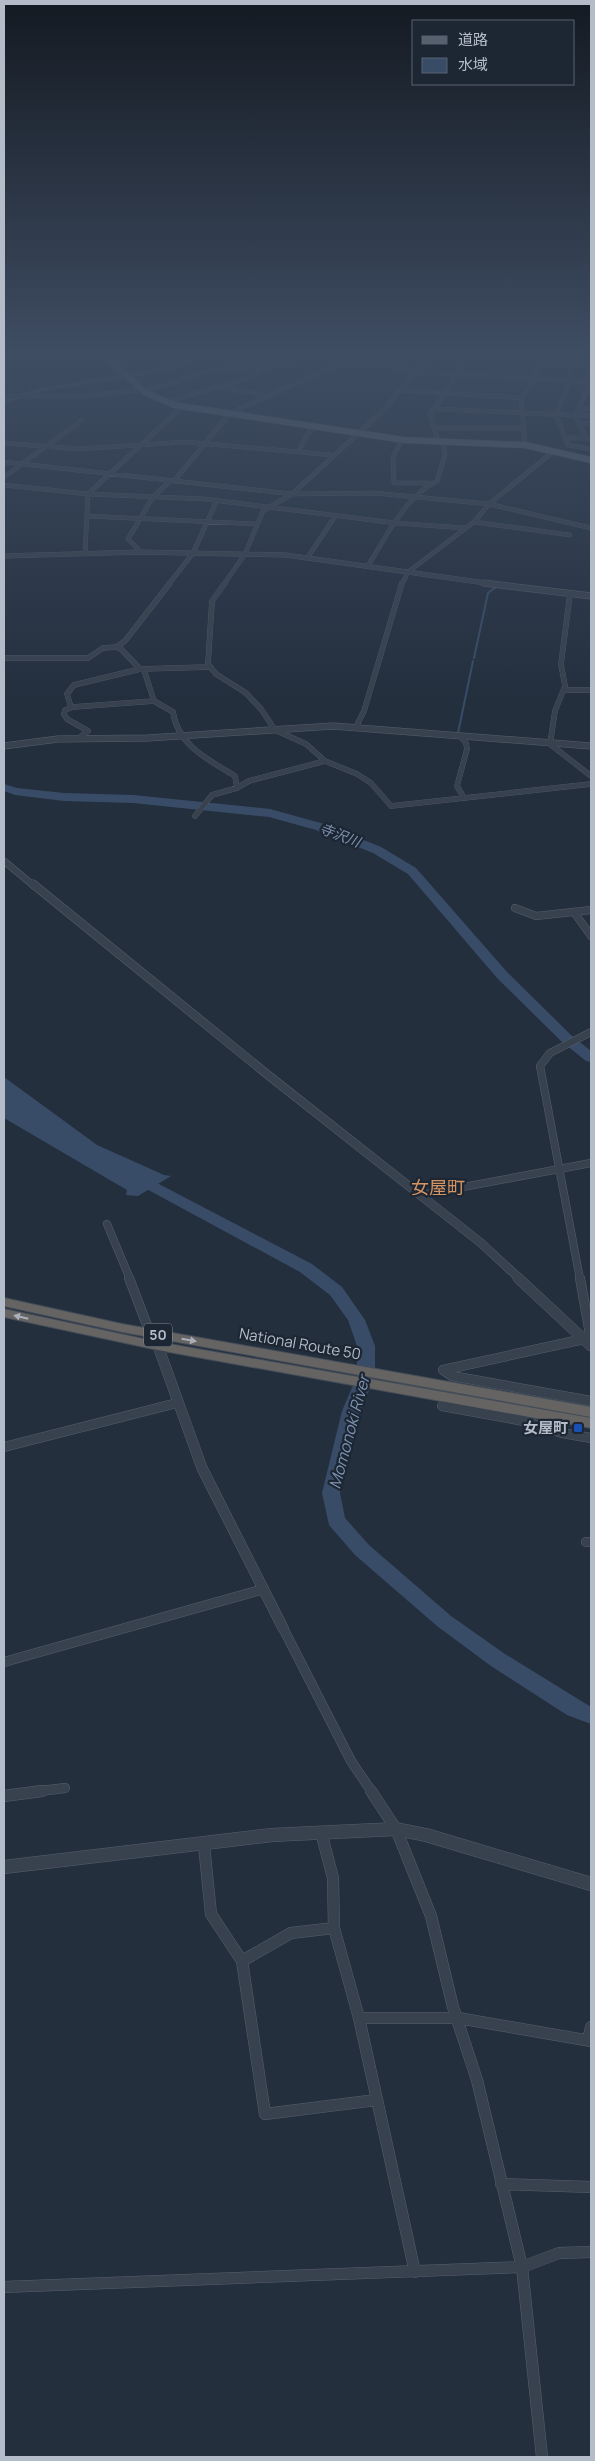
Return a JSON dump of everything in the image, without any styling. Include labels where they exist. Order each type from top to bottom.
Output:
[{"type":"highway","name":"National Route 50","points":[[4,1302],[311,1367],[591,1422]]},
{"type":"highway","name":"National Route 50","points":[[4,1313],[158,1346],[311,1367]]},
{"type":"highway","name":"National Route 50","points":[[414,1386],[591,1412]]},
{"type":"street","points":[[4,477],[17,467]]},
{"type":"street","points":[[46,467],[292,494],[374,493],[489,504],[591,528]]},
{"type":"street","points":[[84,554],[88,494],[117,467]]},
{"type":"street","points":[[141,552],[128,539],[153,497],[172,481],[184,467]]},
{"type":"street","points":[[320,467],[292,494],[263,511],[246,554],[212,601],[209,666],[216,674],[246,693],[261,709],[273,728],[306,744],[325,761],[357,774],[371,783],[391,806],[591,784]]},
{"type":"street","points":[[393,467],[394,483],[429,483],[437,481],[441,467]]},
{"type":"street","points":[[356,727],[364,711],[403,579],[408,572],[474,522],[489,504],[535,467]]},
{"type":"street","points":[[368,566],[395,522],[429,483]]},
{"type":"street","points":[[4,485],[88,494],[217,500],[395,522],[465,528]]},
{"type":"street","points":[[4,658],[88,658],[103,648],[116,647],[125,641],[193,553],[217,500]]},
{"type":"street","points":[[308,557],[336,515]]},
{"type":"street","points":[[87,516],[258,524]]},
{"type":"street","points":[[474,522],[570,535]]},
{"type":"street","points":[[4,556],[141,552],[308,557],[591,596]]},
{"type":"street","points":[[550,744],[555,711],[565,683],[561,664],[570,594]]},
{"type":"street","points":[[116,647],[140,669],[144,670],[154,701]]},
{"type":"street","points":[[71,707],[67,694],[74,685],[140,669],[209,666]]},
{"type":"street","points":[[564,690],[591,690]]},
{"type":"street","points":[[79,738],[88,731],[67,718],[64,714],[65,710],[71,707],[154,701],[173,712],[173,722],[198,755],[235,776],[237,788]]},
{"type":"street","points":[[4,746],[79,738],[121,739],[273,728],[356,727],[591,746]]},
{"type":"street","points":[[459,736],[466,743],[467,749],[457,786],[464,798]]},
{"type":"street","points":[[550,744],[591,776]]},
{"type":"street","points":[[196,815],[207,799],[237,788],[249,781],[325,761]]},
{"type":"street","points":[[4,861],[268,1075],[481,1243],[591,1346]]},
{"type":"street","points":[[514,908],[536,916],[591,910]]},
{"type":"street","points":[[574,912],[591,936]]},
{"type":"street","points":[[591,1032],[558,1049],[542,1060],[540,1069],[591,1327],[590,1334],[584,1339],[443,1370],[452,1376],[591,1401]]},
{"type":"street","points":[[421,1195],[559,1167],[591,1163]]},
{"type":"street","points":[[107,1224],[113,1234],[150,1333],[158,1346],[202,1468],[351,1761],[396,1829],[431,1916],[476,2080],[522,2267],[542,2457]]},
{"type":"street","points":[[4,1447],[177,1403]]},
{"type":"street","points":[[442,1406],[524,1421],[562,1434],[591,1438]]},
{"type":"street","points":[[4,1662],[264,1589]]},
{"type":"street","points":[[4,1796],[65,1788]]},
{"type":"street","points":[[4,1867],[204,1845],[272,1835],[396,1829],[426,1835],[591,1884]]},
{"type":"street","points":[[321,1832],[333,1878],[334,1928],[359,2018],[415,2272]]},
{"type":"street","points":[[204,1845],[211,1914],[242,1961],[266,2114],[376,2100]]},
{"type":"street","points":[[242,1961],[291,1933],[334,1928]]},
{"type":"street","points":[[359,2018],[458,2018],[590,2040],[591,2028]]},
{"type":"street","points":[[501,2184],[591,2187]]},
{"type":"street","points":[[4,2286],[522,2267],[558,2253],[591,2252]]},
{"type":"water","points":[[4,1077],[97,1145],[164,1175],[171,1176],[138,1196],[126,1195],[127,1190],[4,1118]]},
{"type":"waterway","points":[[474,658],[488,593],[496,587]]},
{"type":"waterway","points":[[458,733],[473,661]]},
{"type":"waterway","name":"寺沢川","points":[[4,787],[15,791],[64,797],[133,799],[270,813],[320,827],[377,850],[412,871],[502,975],[566,1038],[591,1058]]},
{"type":"waterway","name":"Momonoki River","points":[[136,1177],[306,1268],[336,1291],[356,1320],[366,1346],[366,1376],[351,1411],[331,1493],[336,1520],[362,1550],[444,1621],[498,1660],[574,1709],[591,1716]]},
{"type":"place","name":"女屋町","points":[[578,1428]]},
{"type":"district","name":"女屋町","points":[[438,1188]]}]
